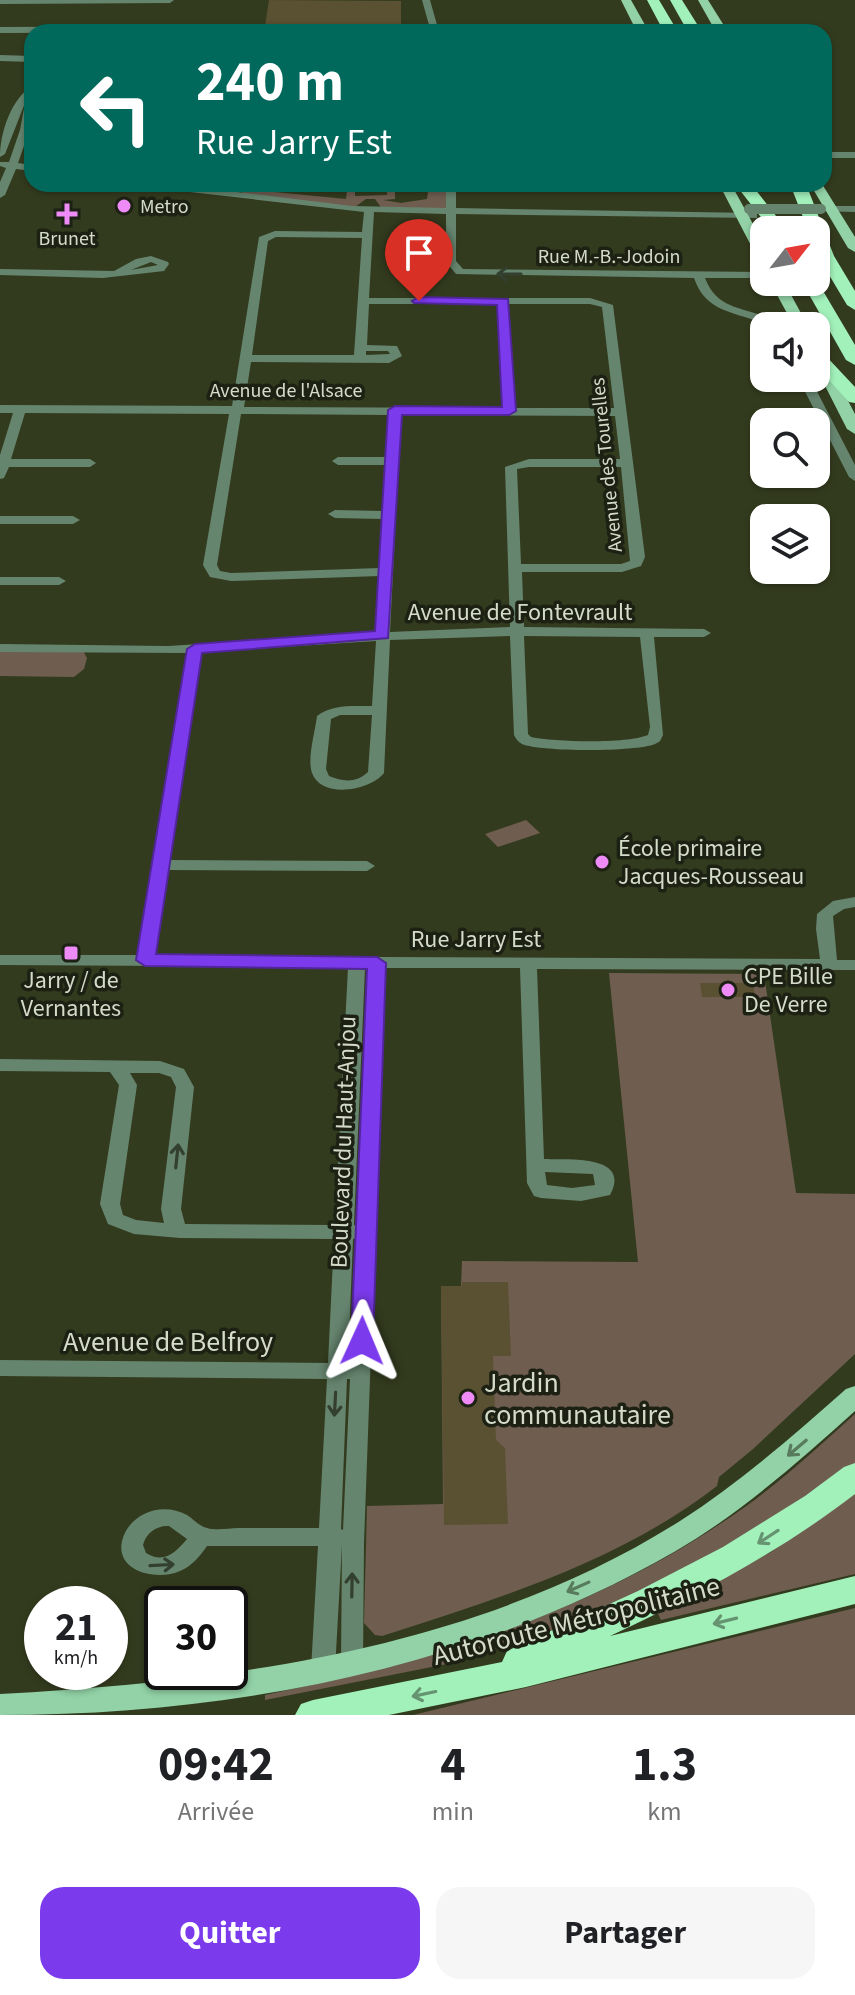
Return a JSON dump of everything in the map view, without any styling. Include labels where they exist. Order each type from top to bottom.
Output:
[{"type":"highway","points":[[653,0],[666,24]]},
{"type":"highway","points":[[676,0],[690,24]]},
{"type":"highway","points":[[749,192],[769,216]]},
{"type":"highway","points":[[761,192],[773,216]]},
{"type":"highway","points":[[789,192],[803,216]]},
{"type":"highway","points":[[801,192],[810,216]]},
{"type":"highway","points":[[830,263],[855,305]]},
{"type":"highway","points":[[818,296],[855,360]]},
{"type":"highway","points":[[830,370],[855,398]]},
{"type":"highway","points":[[467,1685],[690,1583],[783,1528],[855,1476]]},
{"type":"highway","name":"Autoroute Métropolitaine","points":[[313,1715],[467,1685],[855,1590]]},
{"type":"main road","points":[[626,0],[639,24]]},
{"type":"main road","points":[[703,0],[717,24]]},
{"type":"main road","points":[[731,192],[750,222]]},
{"type":"main road","points":[[819,192],[828,213],[855,248]]},
{"type":"main road","points":[[830,381],[855,429]]},
{"type":"main road","points":[[0,1707],[169,1696],[323,1670],[443,1638],[527,1609],[642,1556],[695,1525],[755,1482],[855,1396]]},
{"type":"street","points":[[0,1],[170,0]]},
{"type":"street","points":[[426,0],[433,24]]},
{"type":"street","points":[[58,24],[67,1]]},
{"type":"street","points":[[0,30],[24,30]]},
{"type":"street","points":[[0,58],[24,59]]},
{"type":"street","points":[[0,154],[24,99]]},
{"type":"street","points":[[0,195],[5,164],[24,121]]},
{"type":"street","points":[[832,155],[855,155]]},
{"type":"street","points":[[205,192],[301,205],[369,210],[828,213],[855,216]]},
{"type":"street","points":[[451,192],[451,210]]},
{"type":"street","points":[[828,213],[855,209]]},
{"type":"street","points":[[246,358],[360,353],[369,210]]},
{"type":"street","name":"Rue M.-B.-Jodoin","points":[[451,210],[451,262],[455,269],[468,273],[750,275]]},
{"type":"street","points":[[367,235],[266,232],[210,570],[231,577],[386,572]]},
{"type":"street","points":[[0,272],[118,273]]},
{"type":"street","points":[[699,275],[703,292],[711,302],[750,317]]},
{"type":"street","points":[[362,301],[503,301],[509,411]]},
{"type":"street","name":"Avenue des Tourelles","points":[[503,301],[590,301],[603,302],[608,308],[638,557],[636,563],[622,568],[513,568]]},
{"type":"street","points":[[811,392],[855,477]]},
{"type":"street","name":"Avenue de l'Alsace","points":[[0,409],[621,412]]},
{"type":"street","points":[[20,410],[2,469],[90,463]]},
{"type":"street","points":[[378,710],[339,711],[324,716],[318,769],[322,779],[353,785],[376,776],[395,410]]},
{"type":"street","points":[[338,461],[392,461]]},
{"type":"street","points":[[627,463],[521,463],[511,467],[521,735],[532,742],[546,743],[640,743],[656,735],[647,633]]},
{"type":"street","points":[[335,514],[389,515]]},
{"type":"street","points":[[0,520],[73,520]]},
{"type":"street","points":[[0,581],[59,581]]},
{"type":"street","name":"Avenue de Fontevrault","points":[[0,648],[195,649],[383,635],[704,633]]},
{"type":"street","points":[[145,960],[195,649]]},
{"type":"street","points":[[161,865],[367,866]]},
{"type":"street","points":[[829,965],[824,920],[829,911],[855,902]]},
{"type":"street","name":"Rue Jarry Est","points":[[0,960],[855,965]]},
{"type":"street","name":"Boulevard du Haut-Anjou","points":[[352,1663],[365,1232],[367,963]]},
{"type":"street","name":"Boulevard du Haut-Anjou","points":[[323,1670],[342,1233],[367,963]]},
{"type":"street","points":[[528,963],[535,1165]]},
{"type":"street","points":[[0,1065],[160,1067],[178,1073],[183,1079],[171,1209],[173,1221],[180,1231]]},
{"type":"street","points":[[113,1066],[125,1078],[128,1094],[110,1212],[123,1225],[180,1231],[365,1232]]},
{"type":"street","name":"Avenue de Belfroy","points":[[0,1368],[336,1371]]},
{"type":"street","points":[[336,1371],[361,1371]]},
{"type":"street","points":[[202,1537],[354,1537]]},
{"type":"shaded area","points":[[243,192],[275,192],[346,199],[347,192],[355,192],[355,196],[395,192],[395,199],[383,200],[401,203],[427,199],[428,192],[451,192],[451,210],[383,210],[375,199],[366,199],[352,209],[241,197]]},
{"type":"shaded area","points":[[0,649],[82,649],[87,658],[84,669],[74,677],[0,676]]},
{"type":"shaded area","points":[[526,820],[540,833],[498,847],[485,834]]},
{"type":"shaded area","points":[[609,973],[764,974],[796,1193],[855,1194],[855,1354],[719,1477],[717,1486],[640,1536],[599,1557],[514,1592],[382,1636],[375,1635],[364,1623],[367,1506],[443,1504],[441,1286],[461,1286],[462,1261],[638,1262]]},
{"type":"shaded area","points":[[855,1414],[855,1464],[750,1538],[564,1628],[452,1663],[265,1700],[265,1695],[385,1667],[503,1631],[616,1584],[670,1555],[741,1510]]},
{"type":"shaded area","points":[[855,1492],[855,1574],[661,1620],[658,1614],[771,1552]]},
{"type":"shaded area","points":[[855,1608],[855,1715],[413,1715]]},
{"type":"building","points":[[269,0],[401,1],[401,24],[265,24]]},
{"type":"building","name":"CPE Bille De Verre","points":[[700,983],[753,983],[755,997],[702,997]]},
{"type":"building","name":"Jardin communautaire","points":[[462,1282],[508,1282],[511,1356],[493,1356],[496,1440],[505,1448],[508,1524],[444,1525],[441,1286],[462,1286]]},
{"type":"place","name":"Metro","points":[[124,206]]},
{"type":"place","name":"Brunet","points":[[67,214]]},
{"type":"place","name":"École primaire Jacques-Rousseau","points":[[602,862]]},
{"type":"place","name":"Jarry / de Vernantes","points":[[71,953]]},
{"type":"place","name":"CPE Bille De Verre","points":[[728,990]]},
{"type":"place","name":"Jardin communautaire","points":[[468,1398]]},
{"type":"route","points":[[362,1341],[377,963],[145,960],[195,649],[383,635],[395,410],[509,411],[503,301],[419,301]]}]
